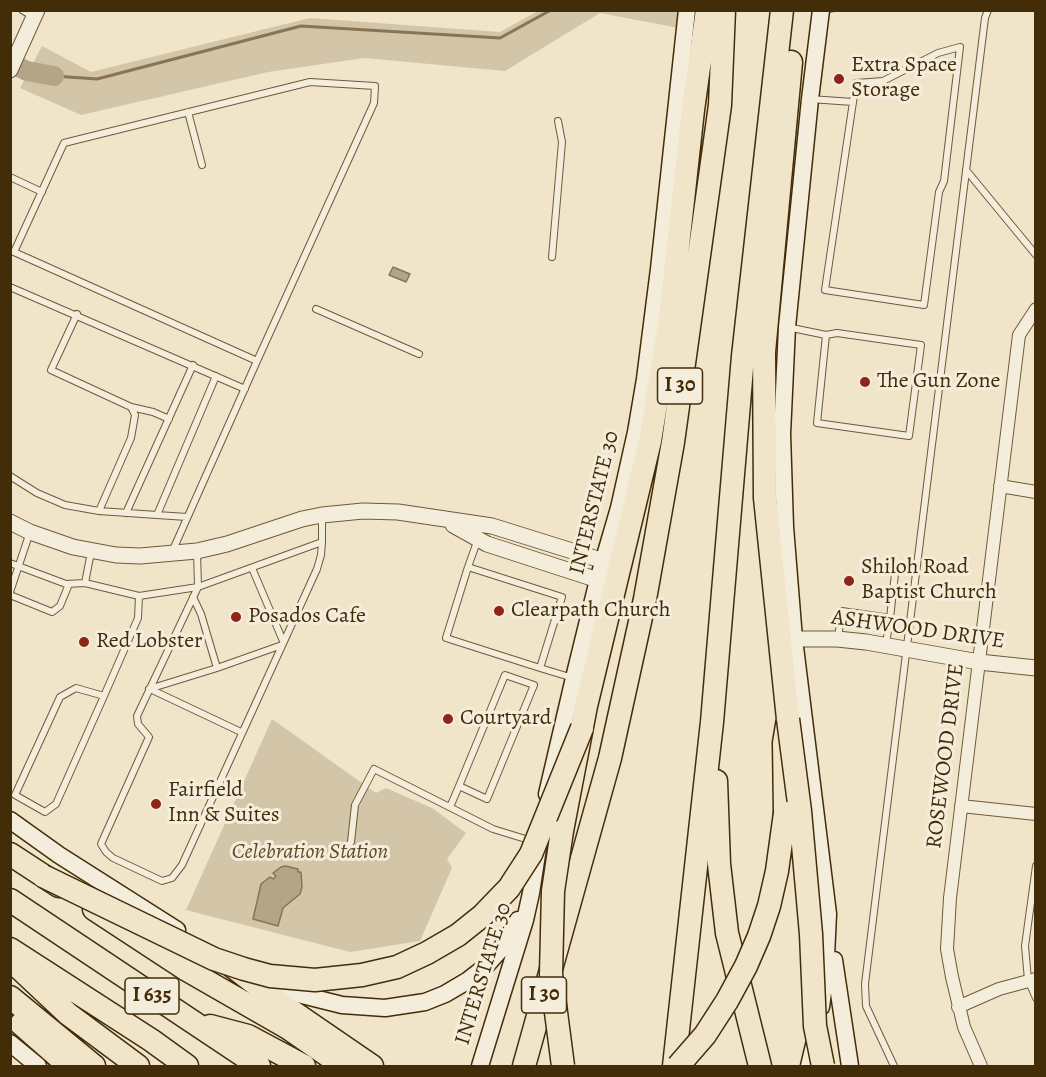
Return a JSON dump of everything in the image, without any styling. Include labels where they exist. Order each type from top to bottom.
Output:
[{"type":"highway","points":[[563,1066],[550,974],[553,891],[562,831],[613,559],[650,441],[670,318],[693,110],[707,10]]},
{"type":"highway","name":"I 30","points":[[524,1066],[610,758],[645,599],[673,442],[718,117],[724,10]]},
{"type":"highway","points":[[676,1066],[714,700],[743,356],[782,10]]},
{"type":"highway","points":[[794,10],[764,352],[765,498],[801,822],[811,934],[815,1026],[824,1066]]},
{"type":"highway","points":[[714,700],[719,864],[727,933],[759,1066]]},
{"type":"highway","points":[[676,1066],[705,1035],[727,1001],[746,966],[769,906],[777,872],[785,813],[784,743],[788,718]]},
{"type":"highway","points":[[43,876],[214,958],[270,976],[315,980],[362,975],[396,967],[458,935],[483,915],[509,888],[531,854],[582,728]]},
{"type":"highway","points":[[10,854],[187,970],[288,1028],[344,1066]]},
{"type":"highway","name":"I 635","points":[[10,900],[185,1019],[259,1066]]},
{"type":"highway","name":"I 635","points":[[10,950],[151,1040],[187,1066]]},
{"type":"highway","points":[[211,950],[283,1005],[372,1066]]},
{"type":"highway","points":[[10,960],[68,1014],[138,1066]]},
{"type":"highway","points":[[10,997],[94,1066]]},
{"type":"highway","points":[[10,1016],[69,1066]]},
{"type":"highway","points":[[185,1019],[248,1036],[304,1066]]},
{"type":"main road","name":"INTERSTATE 30","points":[[480,1066],[512,964],[531,893],[542,814],[598,580],[613,559],[619,508],[645,379],[687,10]]},
{"type":"main road","points":[[821,10],[787,327],[782,434],[785,527],[794,639],[840,1006],[850,1066]]},
{"type":"main road","points":[[10,820],[59,855],[211,950],[276,984],[320,1001],[365,1007],[406,1006],[445,994],[467,981],[501,949],[513,931],[531,893]]},
{"type":"main road","points":[[809,1066],[820,1018],[825,977],[828,914]]},
{"type":"main road","points":[[10,1043],[38,1066]]},
{"type":"street","points":[[10,70],[23,41],[31,13]]},
{"type":"street","name":"ROSEWOOD DRIVE","points":[[981,1066],[958,1007],[947,949],[950,898],[1019,335],[1035,309]]},
{"type":"street","points":[[1000,486],[1035,492]]},
{"type":"street","points":[[10,522],[72,547],[140,556],[197,551],[322,515],[363,511],[398,512],[492,526],[613,559]]},
{"type":"street","points":[[445,520],[487,544],[598,580]]},
{"type":"street","name":"ASHWOOD DRIVE","points":[[794,639],[837,639],[907,648],[979,662],[1035,668]]},
{"type":"street","points":[[961,806],[1035,814]]},
{"type":"street","points":[[958,1007],[999,989],[1032,980]]},
{"type":"lane","points":[[894,1066],[864,1001],[985,18],[988,10]]},
{"type":"lane","points":[[960,47],[944,181],[939,192],[924,305],[825,290],[853,102],[856,83],[884,81],[938,53],[960,47]]},
{"type":"lane","points":[[170,555],[374,103],[375,86],[310,82],[63,143],[14,252],[257,361]]},
{"type":"lane","points":[[810,99],[853,102]]},
{"type":"lane","points":[[188,112],[202,165]]},
{"type":"lane","points":[[552,257],[562,142],[558,121]]},
{"type":"lane","points":[[966,170],[1035,255]]},
{"type":"lane","points":[[10,177],[42,192]]},
{"type":"lane","points":[[10,287],[77,314],[245,389]]},
{"type":"lane","points":[[316,309],[420,354]]},
{"type":"lane","points":[[77,314],[51,370],[131,407],[153,412],[169,419]]},
{"type":"lane","points":[[787,327],[826,335],[837,333],[921,345],[909,436],[817,423],[826,335]]},
{"type":"lane","points":[[126,513],[193,365]]},
{"type":"lane","points":[[157,515],[216,376]]},
{"type":"lane","points":[[99,511],[131,438],[135,415],[131,407]]},
{"type":"lane","points":[[10,476],[37,493],[65,505],[99,511],[187,517]]},
{"type":"lane","points":[[197,551],[198,587],[137,716],[138,724],[149,737],[101,844],[113,858],[162,881],[172,878],[182,865],[317,568],[322,542],[322,515]]},
{"type":"lane","points":[[30,532],[10,593],[52,612],[60,606],[69,584]]},
{"type":"lane","points":[[478,539],[446,638],[574,678]]},
{"type":"lane","points":[[10,563],[66,584],[85,583],[139,596],[198,587],[322,542]]},
{"type":"lane","points":[[85,583],[91,551]]},
{"type":"lane","points":[[886,645],[896,565]]},
{"type":"lane","points":[[468,567],[562,597],[540,669]]},
{"type":"lane","points":[[252,568],[283,643]]},
{"type":"lane","points":[[104,696],[76,688],[60,697],[15,795],[45,813],[56,804],[104,696],[138,618],[139,596]]},
{"type":"lane","points":[[193,597],[201,615],[217,668]]},
{"type":"lane","points":[[837,639],[842,611],[890,618]]},
{"type":"lane","points":[[149,689],[217,668],[283,643]]},
{"type":"lane","points":[[450,807],[505,675],[534,685],[487,799],[459,786]]},
{"type":"lane","points":[[149,689],[242,732]]},
{"type":"lane","points":[[341,856],[351,842],[355,805],[374,769],[493,829],[538,843]]},
{"type":"lane","points":[[1035,866],[1033,902],[1025,946],[1035,998]]},
{"type":"green space","points":[[538,11],[686,11],[684,29],[600,13],[505,71],[364,58],[268,72],[81,115],[20,88],[42,46],[91,72],[310,18],[500,32]]},
{"type":"green space","name":"Celebration Station","points":[[272,719],[376,793],[386,788],[432,808],[466,833],[447,859],[452,868],[420,941],[350,952],[186,910]]},
{"type":"shaded area","points":[[393,267],[410,274],[406,282],[389,275]]},
{"type":"shaded area","points":[[285,866],[301,872],[300,894],[283,908],[278,926],[253,919],[261,884],[270,877],[273,879],[276,876],[273,873]]},
{"type":"waterway","points":[[54,76],[97,79],[301,26],[500,38],[551,10]]},
{"type":"waterway","points":[[827,12],[837,10]]},
{"type":"waterway","points":[[10,63],[27,71],[54,76]]},
{"type":"place","name":"Extra Space Storage","points":[[839,79]]},
{"type":"place","name":"The Gun Zone","points":[[865,382]]},
{"type":"place","name":"Shiloh Road Baptist Church","points":[[849,581]]},
{"type":"place","name":"Clearpath Church","points":[[499,611]]},
{"type":"place","name":"Posados Cafe","points":[[236,617]]},
{"type":"place","name":"Red Lobster","points":[[84,642]]},
{"type":"place","name":"Courtyard","points":[[448,719]]},
{"type":"place","name":"Fairfield Inn & Suites","points":[[156,804]]}]
